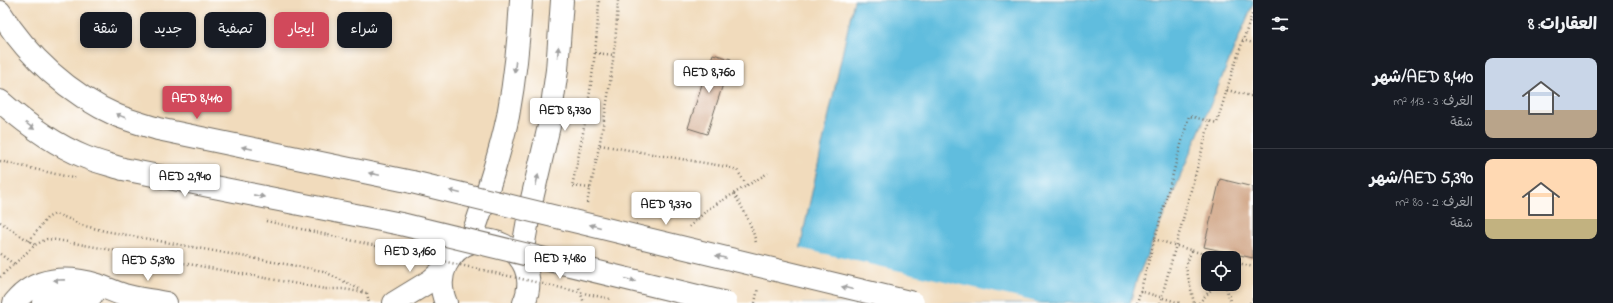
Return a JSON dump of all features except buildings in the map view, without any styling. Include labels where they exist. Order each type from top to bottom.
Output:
[{"type":"street","points":[[470,242],[492,180],[508,116],[519,37],[521,0]]},
{"type":"street","points":[[521,259],[531,203],[550,119],[557,70],[562,0]]},
{"type":"street","points":[[0,12],[23,44],[39,61],[76,92],[117,115],[158,129],[412,182],[913,303]]},
{"type":"street","points":[[0,101],[36,130],[60,145],[85,157],[123,169],[401,224],[726,303]]},
{"type":"street","points":[[446,303],[442,294],[441,281],[444,269],[450,257],[459,248],[470,242],[490,240],[508,246],[521,259],[528,276],[526,301]]},
{"type":"street","points":[[394,303],[430,281],[444,269]]},
{"type":"street","points":[[14,303],[19,296],[28,289],[39,283],[51,280],[84,282],[124,295],[166,303]]},
{"type":"street","points":[[43,303],[57,296],[69,294],[124,295]]},
{"type":"path","points":[[590,188],[572,186],[589,101],[595,53],[599,0]]},
{"type":"path","points":[[585,209],[600,145],[608,99],[614,55],[618,0]]},
{"type":"path","points":[[1137,303],[1189,116],[1218,123],[1242,40],[1253,12]]},
{"type":"path","points":[[1242,40],[1253,43]]},
{"type":"path","points":[[595,53],[614,55]]},
{"type":"path","points":[[1227,90],[1251,96],[1253,91]]},
{"type":"path","points":[[1160,303],[1210,121]]},
{"type":"path","points":[[600,145],[728,167],[737,170],[747,186]]},
{"type":"path","points":[[29,241],[46,218],[55,214],[80,225],[105,231],[323,271],[367,293]]},
{"type":"path","points":[[0,222],[35,245]]},
{"type":"path","points":[[0,277],[35,245],[47,239],[325,289],[343,289],[367,293]]},
{"type":"path","points":[[1154,239],[1201,254]]},
{"type":"path","points":[[394,250],[613,300]]},
{"type":"path","points":[[1191,251],[1186,267],[1194,303]]},
{"type":"path","points":[[0,254],[14,264]]},
{"type":"path","points":[[1241,264],[1253,267]]},
{"type":"path","points":[[0,270],[4,273]]},
{"type":"path","points":[[577,281],[584,303]]},
{"type":"path","points":[[1140,291],[1180,303]]},
{"type":"path","points":[[1198,303],[1209,291]]},
{"type":"path","points":[[1227,291],[1231,303]]},
{"type":"path","points":[[367,293],[369,303]]},
{"type":"path","points":[[1250,303],[1253,299]]},
{"type":"water","points":[[854,0],[1253,0],[1253,4],[1137,279],[1130,303],[791,303],[804,229]]},
{"type":"pier","points":[[799,248],[1041,303],[789,303]]}]
